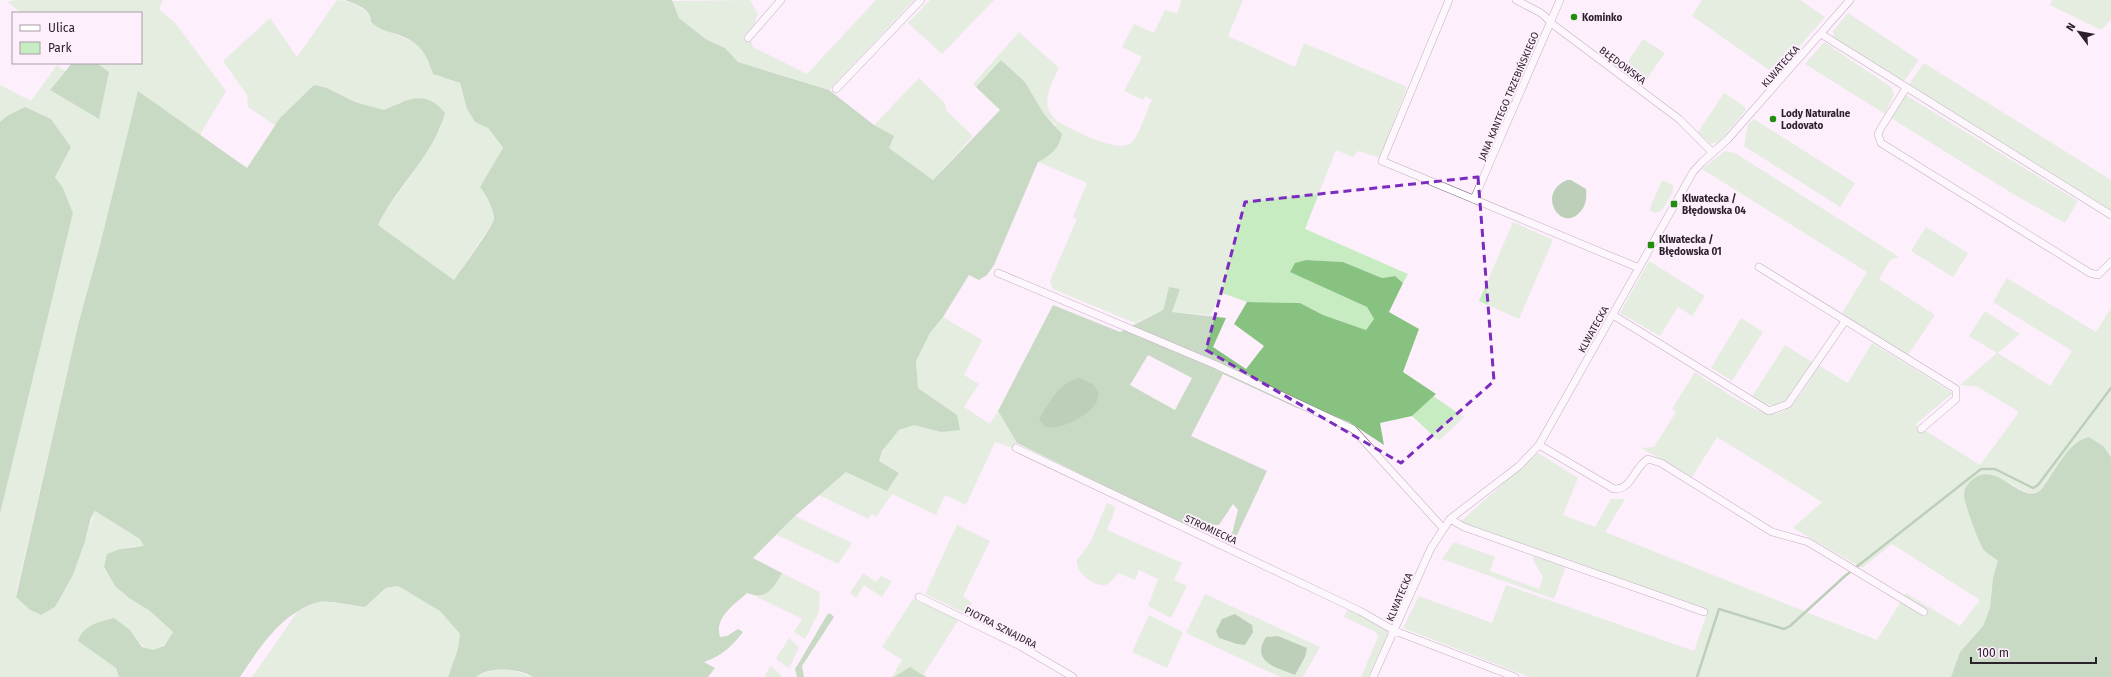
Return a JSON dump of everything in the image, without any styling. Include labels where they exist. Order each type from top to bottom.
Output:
[{"type":"street","points":[[748,38],[781,0]]},
{"type":"street","points":[[836,89],[921,0]]},
{"type":"street","points":[[1449,0],[1382,161],[1639,268]]},
{"type":"street","name":"BŁĘDOWSKA","points":[[1516,0],[1541,12],[1551,22],[1691,129],[1713,153]]},
{"type":"street","name":"JANA KANTEGO TRZEBIŃSKIEGO","points":[[1474,199],[1560,0]]},
{"type":"street","name":"KLWATECKA","points":[[1374,677],[1431,548],[1443,528],[1450,519],[1519,466],[1539,446],[1693,172],[1727,140],[1850,0]]},
{"type":"street","points":[[1821,34],[2111,215]]},
{"type":"street","points":[[1906,88],[1878,134],[1881,143],[2090,273],[2098,275],[2111,262]]},
{"type":"street","points":[[1759,267],[1956,389],[1956,399],[1921,428]]},
{"type":"street","points":[[998,273],[1216,365],[1353,429],[1443,528]]},
{"type":"street","points":[[1613,314],[1769,411],[1788,404],[1844,321]]},
{"type":"street","points":[[1539,446],[1618,490],[1628,484],[1643,462],[1654,460],[1772,532],[1800,538],[1924,612]]},
{"type":"street","name":"STROMIECKA","points":[[1016,448],[1360,611],[1395,631],[1515,677]]},
{"type":"street","points":[[1450,519],[1464,527],[1704,612]]},
{"type":"street","name":"PIOTRA SZNAJDRA","points":[[919,597],[1020,646],[1073,677]]},
{"type":"highlighted area","points":[[1478,177],[1494,381],[1401,463],[1206,350],[1245,202]]},
{"type":"green space","points":[[14,0],[163,0],[159,9],[176,24],[226,91],[200,135],[138,92],[99,249],[79,321],[17,589],[16,597],[30,610],[41,615],[73,575],[95,511],[140,539],[149,548],[134,546],[120,549],[104,568],[115,586],[129,598],[150,611],[173,632],[162,647],[152,650],[147,649],[130,630],[100,655],[116,668],[119,677],[0,677],[0,514],[73,213],[63,188],[55,177],[71,147],[51,119],[7,116],[0,122],[0,85],[31,101],[57,65],[65,71],[50,90],[81,106],[94,116],[109,72],[98,64],[142,64],[142,12],[21,12],[7,2]]},
{"type":"green space","points":[[337,0],[353,3],[392,32],[420,46],[426,55],[433,74],[460,83],[467,109],[475,122],[488,128],[503,149],[480,187],[492,209],[494,220],[454,280],[378,225],[442,125],[402,101],[384,110],[355,102],[327,88],[280,118],[276,126],[248,107],[247,95],[223,61],[270,18],[297,57]]},
{"type":"green space","points":[[750,0],[758,14],[755,22],[760,31],[751,40],[753,47],[807,74],[876,0],[914,0],[829,90],[738,62],[725,48],[707,40],[679,18],[672,1]]},
{"type":"green space","points":[[930,0],[994,0],[942,54],[908,23]]},
{"type":"green space","points":[[1182,0],[1243,0],[1228,36],[1295,67],[1304,43],[1407,87],[1380,158],[1358,151],[1353,157],[1336,150],[1305,229],[1408,274],[1403,283],[1395,276],[1382,278],[1343,262],[1306,260],[1295,264],[1290,271],[1367,307],[1374,319],[1366,330],[1323,315],[1300,303],[1247,302],[1222,293],[1210,315],[1172,312],[1169,287],[1163,310],[1135,323],[1053,289],[1050,281],[1077,219],[1073,217],[1087,183],[1038,162],[1048,156],[1056,125],[1044,114],[1025,82],[1001,60],[976,87],[973,84],[1019,32],[1059,68],[1049,90],[1047,104],[1053,117],[1060,123],[1096,140],[1117,146],[1126,145],[1132,142],[1138,134],[1152,100],[1145,96],[1143,100],[1124,91],[1142,57],[1122,47],[1134,24],[1154,33],[1165,10],[1177,13]]},
{"type":"green space","points":[[1702,0],[1800,0],[1825,17],[1775,74],[1692,16]]},
{"type":"green space","points":[[2052,0],[2111,0],[2111,20],[2101,30],[2050,5]]},
{"type":"green space","points":[[1848,13],[1919,60],[1904,81],[1897,82],[1834,39],[1833,31]]},
{"type":"green space","points":[[1643,39],[1665,53],[1643,84],[1623,69]]},
{"type":"green space","points":[[1824,42],[1891,87],[1894,94],[1885,114],[1805,64]]},
{"type":"green space","points":[[1924,63],[2111,180],[2111,213],[1907,87]]},
{"type":"green space","points":[[919,78],[944,102],[947,111],[973,136],[933,180],[889,148],[874,125]]},
{"type":"green space","points":[[1724,93],[1744,106],[1746,110],[1720,141],[1711,144],[1698,132]]},
{"type":"green space","points":[[1904,94],[2078,201],[2065,223],[2018,197],[1891,118]]},
{"type":"green space","points":[[1754,119],[1855,183],[1840,207],[1744,146],[1748,124]]},
{"type":"green space","points":[[1725,151],[1735,153],[1899,257],[1890,260],[1879,279],[1935,315],[1908,355],[1841,315],[1867,272],[1702,169]]},
{"type":"green space","points":[[1662,180],[1673,185],[1673,192],[1662,210],[1655,213],[1649,210]]},
{"type":"green space","points":[[1513,222],[1553,240],[1519,319],[1479,301]]},
{"type":"green space","points":[[1926,227],[1968,253],[1953,277],[1911,251]]},
{"type":"green space","points":[[1649,261],[1705,296],[1692,316],[1678,307],[1660,336],[1620,313]]},
{"type":"green space","points":[[2007,278],[2096,332],[2111,308],[2111,457],[2109,457],[2103,446],[2089,437],[2080,441],[2072,448],[2045,485],[2036,493],[2029,493],[2008,482],[1964,496],[1973,525],[1984,550],[1998,561],[1993,577],[1990,608],[1983,626],[1960,652],[1951,677],[1529,677],[1403,628],[1419,596],[1492,623],[1506,585],[1694,651],[1708,610],[1466,525],[1461,521],[1538,453],[1578,478],[1563,515],[1595,527],[1611,499],[1625,499],[1605,532],[1877,640],[1906,593],[1960,626],[1980,600],[1892,544],[1862,568],[1793,528],[1822,502],[1717,437],[1692,477],[1641,448],[1654,447],[1676,412],[1672,409],[1695,372],[1743,403],[1763,412],[1775,414],[1782,412],[1793,404],[1805,388],[1818,365],[1848,383],[1872,343],[1953,393],[1916,424],[1920,430],[1926,431],[1980,465],[2019,412],[1978,387],[1960,385],[1997,353],[1969,336],[1985,311],[2020,334],[1998,353],[2050,386],[2072,351],[1993,302]]},
{"type":"green space","points":[[943,317],[982,340],[964,375],[979,384],[964,407],[990,424],[998,411],[1017,443],[1013,448],[995,442],[966,505],[945,495],[936,515],[892,494],[876,517],[872,514],[868,519],[819,495],[846,472],[899,473],[879,461],[887,444],[896,433],[902,429],[914,425],[941,432],[957,415],[918,388],[916,361],[930,333]]},
{"type":"green space","points":[[1741,318],[1763,332],[1732,381],[1711,368]]},
{"type":"green space","points":[[1785,345],[1812,362],[1798,386],[1788,399],[1778,405],[1768,404],[1751,398]]},
{"type":"green space","points":[[1433,396],[1464,417],[1439,441],[1412,416]]},
{"type":"green space","points":[[1107,503],[1116,507],[1107,530],[1182,563],[1174,580],[1187,586],[1171,618],[1148,606],[1158,579],[1139,570],[1135,580],[1118,573],[1109,583],[1100,585],[1090,581],[1079,569],[1077,560],[1090,543]]},
{"type":"green space","points":[[795,516],[852,543],[838,564],[777,535]]},
{"type":"green space","points":[[957,525],[990,541],[963,596],[972,603],[967,614],[925,594]]},
{"type":"green space","points":[[1454,542],[1495,557],[1490,571],[1539,589],[1543,577],[1533,560],[1534,555],[1566,566],[1554,599],[1442,559]]},
{"type":"green space","points":[[782,573],[820,592],[819,612],[805,639],[794,632],[802,619],[755,596],[765,593],[772,588]]},
{"type":"green space","points":[[863,573],[876,582],[881,576],[892,581],[882,597],[864,585],[856,598],[850,593]]},
{"type":"green space","points":[[398,586],[440,611],[460,634],[458,649],[448,677],[252,677],[298,611],[320,601],[365,607],[387,588]]},
{"type":"green space","points":[[1205,594],[1320,647],[1303,677],[1280,677],[1186,633]]},
{"type":"green space","points":[[913,599],[959,619],[924,674],[927,677],[892,677],[902,660],[882,647]]},
{"type":"green space","points":[[1348,609],[1388,630],[1388,634],[1368,677],[1361,677],[1378,637],[1376,632],[1344,617]]},
{"type":"green space","points":[[1149,615],[1183,632],[1167,668],[1132,652]]},
{"type":"green space","points":[[789,638],[799,647],[789,668],[776,659]]},
{"type":"green space","points":[[771,666],[781,675],[781,677],[764,677]]},
{"type":"green space","points":[[508,669],[533,677],[476,677],[487,672]]},
{"type":"shaded area","points":[[345,0],[672,0],[679,18],[707,40],[725,48],[738,62],[829,90],[874,125],[894,136],[889,148],[933,180],[1000,110],[976,87],[1001,60],[1025,82],[1044,114],[1062,134],[1057,148],[1047,157],[1038,162],[994,265],[987,275],[979,280],[969,275],[943,317],[930,333],[916,361],[918,388],[957,415],[960,430],[941,432],[914,425],[899,430],[882,451],[879,461],[899,473],[887,491],[846,472],[795,516],[753,558],[782,573],[776,584],[769,592],[759,595],[747,593],[722,617],[719,630],[720,637],[727,636],[738,629],[743,632],[726,650],[716,657],[704,662],[715,668],[708,677],[533,677],[512,670],[496,670],[481,673],[476,677],[448,677],[458,649],[460,634],[440,611],[398,586],[386,588],[365,607],[334,602],[319,602],[306,607],[283,622],[273,632],[240,677],[119,677],[116,668],[78,641],[84,631],[92,625],[114,618],[130,630],[142,647],[153,650],[164,646],[173,632],[150,611],[129,598],[115,586],[104,567],[107,554],[120,549],[144,546],[140,539],[95,511],[91,518],[85,541],[73,575],[55,607],[41,615],[30,610],[16,597],[79,321],[99,249],[138,91],[247,168],[280,118],[314,85],[327,88],[355,102],[384,110],[401,102],[416,98],[431,101],[445,113],[439,129],[424,157],[395,197],[378,225],[454,280],[477,248],[493,222],[494,218],[492,210],[480,187],[503,148],[488,128],[475,122],[467,109],[460,83],[433,74],[427,58],[415,43],[409,39],[376,26],[371,22],[371,17],[366,10]]},
{"type":"shaded area","points":[[71,64],[98,64],[109,72],[99,119],[50,90]]},
{"type":"shaded area","points":[[25,107],[51,119],[71,147],[55,177],[63,188],[73,213],[0,514],[0,122],[7,116]]},
{"type":"shaded area","points":[[1567,180],[1571,180],[1586,189],[1584,206],[1578,214],[1571,218],[1564,218],[1558,214],[1552,201],[1553,193],[1558,186]]},
{"type":"shaded area","points":[[1306,260],[1343,262],[1382,278],[1395,276],[1403,283],[1389,312],[1419,329],[1403,372],[1436,394],[1412,416],[1380,423],[1384,445],[1349,422],[1300,402],[1297,408],[1223,374],[1191,436],[1267,471],[1236,537],[1232,534],[1238,510],[1233,504],[1219,525],[1212,525],[1207,530],[1199,532],[1017,443],[998,411],[1053,305],[1120,332],[1163,310],[1169,287],[1180,289],[1172,312],[1226,318],[1213,347],[1246,369],[1264,346],[1234,324],[1247,302],[1300,303],[1323,315],[1366,330],[1374,319],[1367,307],[1290,272],[1295,263]],"holes":[[[1148,355],[1192,378],[1175,410],[1130,385]]]},
{"type":"shaded area","points":[[1079,378],[1093,384],[1099,393],[1096,403],[1087,413],[1065,425],[1051,428],[1045,427],[1039,419],[1051,400],[1060,388],[1072,380]]},
{"type":"shaded area","points":[[2089,437],[2103,446],[2111,457],[2111,677],[1951,677],[1960,652],[1983,626],[1990,608],[1993,577],[1998,561],[1985,551],[1979,540],[1965,500],[1965,489],[1977,476],[1988,474],[2002,479],[2023,491],[2036,493],[2045,484],[2071,448],[2080,441]]},
{"type":"shaded area","points":[[830,613],[834,617],[802,666],[804,677],[797,677],[795,669],[827,615]]},
{"type":"shaded area","points":[[1235,614],[1252,625],[1253,632],[1245,645],[1219,638],[1216,631],[1222,619]]},
{"type":"shaded area","points":[[1278,636],[1307,648],[1305,657],[1295,675],[1281,670],[1268,663],[1263,658],[1261,652],[1266,637]]},
{"type":"shaded area","points":[[910,667],[926,677],[894,677]]},
{"type":"waterway","points":[[1697,677],[1719,609],[1784,629],[1790,626],[1845,576],[1981,469],[1995,469],[2033,488],[2038,485],[2111,388]]},
{"type":"place","name":"Kominko","points":[[1574,17]]},
{"type":"place","name":"Lody Naturalne Lodovato","points":[[1773,119]]},
{"type":"place","name":"Klwatecka / Błędowska 04","points":[[1674,204]]},
{"type":"place","name":"Klwatecka / Błędowska 01","points":[[1651,245]]}]
